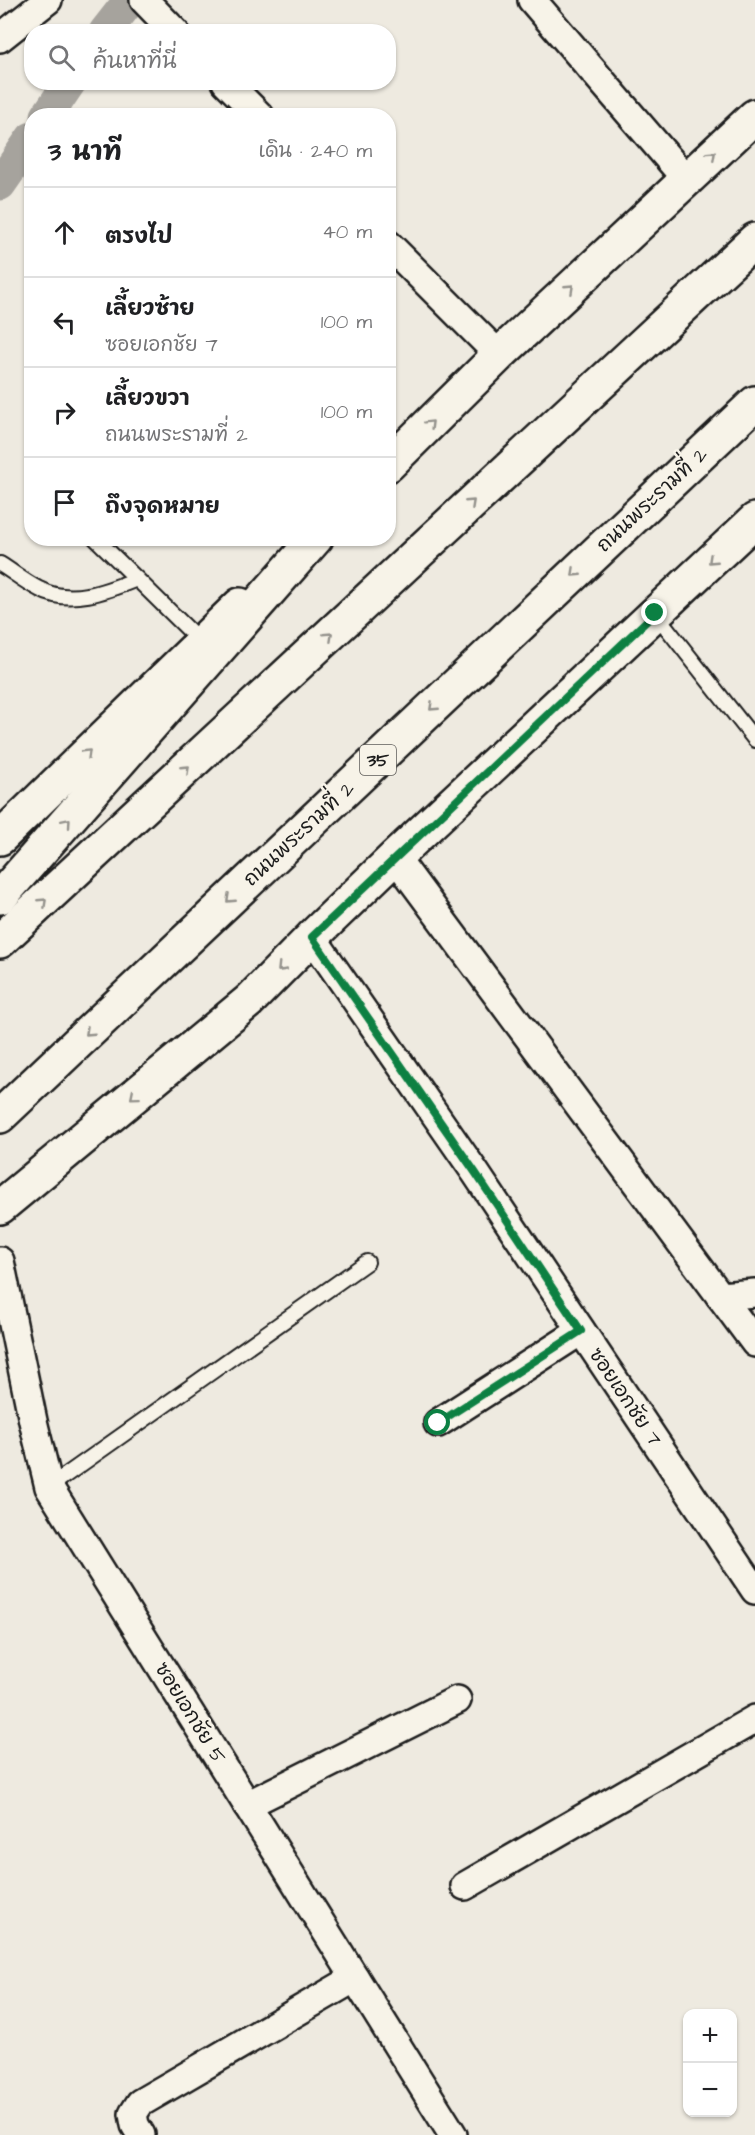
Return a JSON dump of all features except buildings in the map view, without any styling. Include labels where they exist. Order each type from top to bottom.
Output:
[{"type":"main road","points":[[396,457],[499,355],[755,116]]},
{"type":"main road","points":[[0,941],[755,240]]},
{"type":"main road","name":"ถนนพระรามที่ 2","points":[[0,1116],[755,403]]},
{"type":"main road","points":[[0,1207],[249,1001],[395,857],[755,520]]},
{"type":"main road","points":[[0,838],[303,546]]},
{"type":"main road","points":[[0,897],[309,546]]},
{"type":"street","points":[[0,38],[48,0]]},
{"type":"street","points":[[532,0],[686,179]]},
{"type":"street","points":[[145,1],[167,24]]},
{"type":"street","points":[[234,90],[252,108]]},
{"type":"street","points":[[396,252],[499,355]]},
{"type":"street","points":[[395,857],[755,1343]]},
{"type":"street","name":"ซอยเอกชัย 7","points":[[312,937],[475,1172],[755,1590]]},
{"type":"street","name":"ซอยเอกชัย 5","points":[[0,1261],[49,1487],[453,2135]]},
{"type":"street","points":[[720,1296],[755,1293]]},
{"type":"street","points":[[438,1423],[581,1331]]},
{"type":"street","points":[[247,1805],[457,1700]]},
{"type":"street","points":[[465,1886],[755,1719]]},
{"type":"street","points":[[141,2135],[135,2125],[133,2114],[140,2103],[355,1978]]},
{"type":"lane","points":[[103,546],[201,642]]},
{"type":"lane","points":[[0,564],[41,590],[62,598],[83,596],[137,579]]},
{"type":"lane","points":[[655,613],[755,740]]},
{"type":"lane","points":[[49,1487],[367,1262]]},
{"type":"waterway","points":[[111,24],[130,0]]},
{"type":"waterway","points":[[52,108],[65,90]]},
{"type":"waterway","points":[[0,184],[24,150]]},
{"type":"route","points":[[438,1423],[581,1331],[475,1172],[312,937],[655,613]]}]
